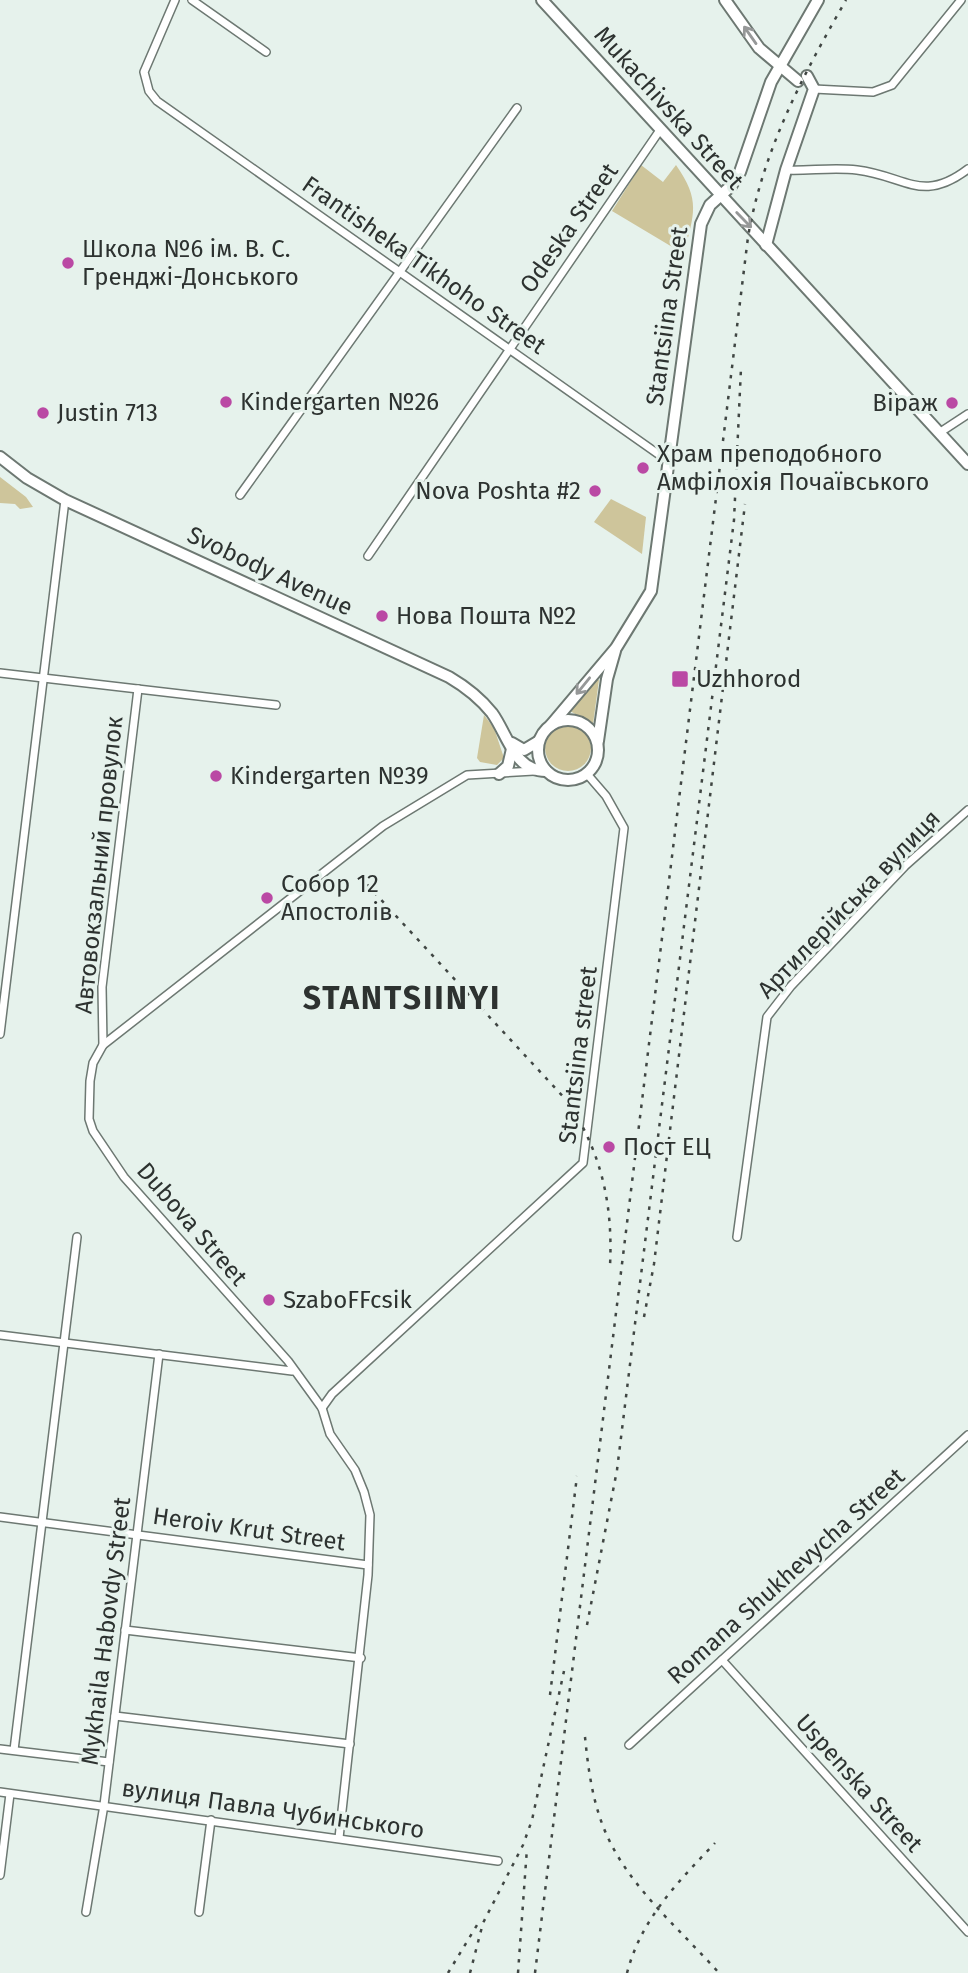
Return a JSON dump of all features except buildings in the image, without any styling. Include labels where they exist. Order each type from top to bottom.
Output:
[{"type":"main road","name":"Mukachivska Street","points":[[542,0],[968,464]]},
{"type":"main road","points":[[725,0],[760,48],[800,78]]},
{"type":"main road","points":[[766,244],[786,170],[800,78],[818,0]]},
{"type":"main road","name":"Stantsiina Street","points":[[551,725],[616,648],[651,591],[698,234],[706,211],[740,172],[800,78]]},
{"type":"main road","name":"Svobody Avenue","points":[[0,457],[65,500],[449,677],[482,702],[521,761],[540,771]]},
{"type":"main road","name":"Stantsiina Street","points":[[598,742],[607,679],[616,648]]},
{"type":"main road","points":[[499,774],[508,766],[510,743],[522,750],[539,741],[551,725],[575,720],[590,728],[598,742],[596,763],[587,774],[568,780],[540,771],[539,741]]},
{"type":"street","name":"Frantisheka Tikhoho Street","points":[[175,0],[144,72],[149,91],[157,101],[668,461]]},
{"type":"street","points":[[192,0],[266,52]]},
{"type":"street","points":[[800,78],[873,92],[892,85],[961,0]]},
{"type":"street","points":[[240,495],[517,107]]},
{"type":"street","name":"Odeska Street","points":[[368,556],[660,130]]},
{"type":"street","points":[[786,170],[854,170],[924,188],[950,182],[968,169]]},
{"type":"street","points":[[939,433],[968,414]]},
{"type":"street","points":[[0,1034],[3,978],[65,500]]},
{"type":"street","points":[[0,673],[276,705]]},
{"type":"street","name":"Автовокзальний провулок","points":[[103,1045],[102,987],[138,689]]},
{"type":"street","points":[[103,1045],[383,826],[467,775],[540,771]]},
{"type":"street","name":"Stantsiina street","points":[[322,1408],[332,1394],[583,1163],[624,828],[606,796],[587,774]]},
{"type":"street","name":"Артилерійська вулиця","points":[[737,1237],[767,1017],[783,995],[905,866],[968,810]]},
{"type":"street","name":"Dubova Street","points":[[103,1045],[93,1063],[90,1082],[89,1119],[93,1131],[124,1177],[288,1362],[292,1371],[322,1408],[330,1434],[355,1470],[364,1492],[370,1515],[368,1565],[339,1838]]},
{"type":"street","points":[[14,1750],[78,1237]]},
{"type":"street","points":[[0,1335],[292,1371]]},
{"type":"street","name":"Mykhaila Habovdy Street","points":[[86,1912],[104,1805],[159,1354]]},
{"type":"street","name":"Romana Shukhevycha Street","points":[[629,1745],[968,1435]]},
{"type":"street","name":"Heroiv Krut Street","points":[[0,1517],[368,1565]]},
{"type":"street","points":[[125,1630],[360,1658]]},
{"type":"street","name":"Uspenska Street","points":[[722,1660],[968,1931]]},
{"type":"street","points":[[115,1716],[350,1744]]},
{"type":"street","name":"вулиця Павла Чубинського","points":[[0,1749],[109,1762]]},
{"type":"street","name":"вулиця Павла Чубинського","points":[[0,1793],[104,1805],[498,1861]]},
{"type":"street","points":[[0,1875],[10,1794]]},
{"type":"street","points":[[199,1912],[211,1820]]},
{"type":"shaded area","points":[[641,165],[663,182],[676,165],[684,177],[693,208],[684,254],[612,211]]},
{"type":"shaded area","points":[[0,477],[26,497],[33,507],[20,509],[15,504],[0,503]]},
{"type":"shaded area","points":[[611,499],[646,517],[642,554],[594,522]]},
{"type":"shaded area","points":[[595,679],[599,680],[593,724],[570,711]]},
{"type":"shaded area","points":[[484,715],[494,728],[504,758],[497,765],[480,762],[477,758]]},
{"type":"shaded area","points":[[568,725],[584,732],[591,748],[584,764],[568,771],[552,764],[545,748],[552,732]]},
{"type":"railway","points":[[535,1973],[748,237],[764,174],[786,114],[846,0]]},
{"type":"railway","points":[[587,1625],[617,1470],[734,520],[741,368]]},
{"type":"railway","points":[[644,1317],[654,1264],[745,504]]},
{"type":"railway","points":[[360,877],[569,1103],[590,1142],[603,1181],[610,1222],[610,1266]]},
{"type":"railway","points":[[550,1695],[577,1476]]},
{"type":"railway","points":[[470,1973],[483,1923],[523,1845],[532,1820],[564,1671]]},
{"type":"railway","points":[[585,1737],[596,1804],[613,1847],[639,1886],[719,1973]]},
{"type":"railway","points":[[627,1973],[641,1935],[651,1918],[715,1843]]},
{"type":"railway","points":[[518,1973],[527,1848]]},
{"type":"railway","points":[[448,1973],[477,1925]]},
{"type":"place","name":"Школа №6 ім. В. С. Гренджі-Донського","points":[[68,263]]},
{"type":"place","name":"Kindergarten №26","points":[[226,402]]},
{"type":"place","name":"Віраж","points":[[952,403]]},
{"type":"place","name":"Justin 713","points":[[43,413]]},
{"type":"place","name":"Храм преподобного Амфілохія Почаївського","points":[[643,468]]},
{"type":"place","name":"Nova Poshta #2","points":[[595,491]]},
{"type":"place","name":"Нова Пошта №2","points":[[382,616]]},
{"type":"place","name":"Uzhhorod","points":[[680,679]]},
{"type":"place","name":"Kindergarten №39","points":[[216,776]]},
{"type":"place","name":"Собор 12 Апостолів","points":[[267,898]]},
{"type":"place","name":"Пост ЕЦ","points":[[609,1147]]},
{"type":"place","name":"SzaboFFcsik","points":[[269,1300]]},
{"type":"district","name":"STANTSIINYI","points":[[402,998]]}]
